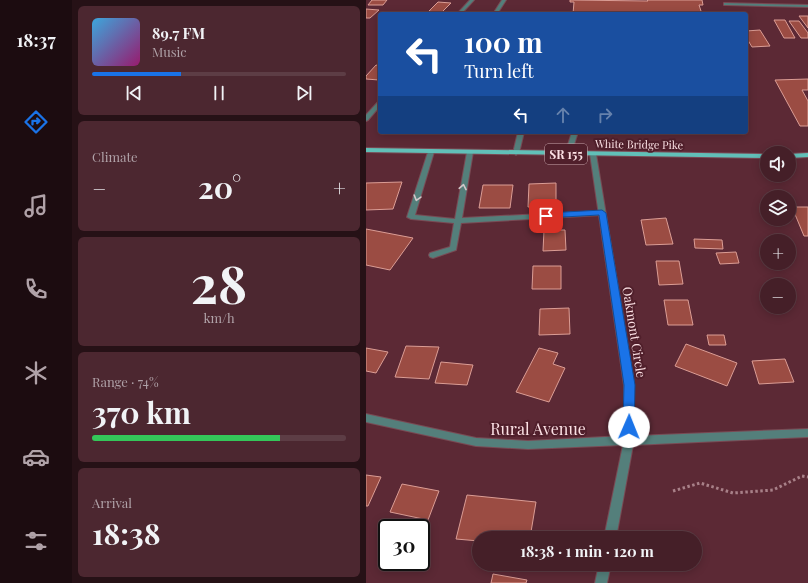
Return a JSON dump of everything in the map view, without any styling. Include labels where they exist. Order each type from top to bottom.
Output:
[{"type":"main road","name":"White Bridge Pike","points":[[366,150],[760,156]]},
{"type":"main road","points":[[796,156],[808,155]]},
{"type":"street","points":[[461,12],[472,0]]},
{"type":"street","points":[[496,12],[504,0]]},
{"type":"street","points":[[726,4],[807,6],[805,0]]},
{"type":"street","points":[[366,119],[378,105]]},
{"type":"street","points":[[516,153],[521,134]]},
{"type":"street","points":[[568,154],[574,134]]},
{"type":"street","points":[[431,152],[411,218],[456,221],[602,213]]},
{"type":"street","points":[[433,255],[453,248],[456,221],[470,152]]},
{"type":"street","name":"Oakmont Circle","points":[[593,154],[629,385],[629,442],[611,531]]},
{"type":"street","name":"Rural Avenue","points":[[366,418],[476,442],[528,445],[629,442],[808,432]]},
{"type":"street","points":[[601,583],[604,571]]},
{"type":"path","points":[[673,491],[700,483],[733,492],[773,490],[802,476],[808,476]]},
{"type":"building","points":[[372,0],[387,0],[383,5],[368,5]]},
{"type":"building","points":[[570,0],[702,0],[703,5],[699,5],[701,12],[573,12],[574,2],[570,2]]},
{"type":"building","points":[[438,2],[451,3],[442,12],[429,11]]},
{"type":"building","points":[[366,9],[379,10],[370,18],[366,18]]},
{"type":"building","points":[[799,16],[808,16],[808,28]]},
{"type":"building","points":[[774,20],[785,20],[795,38],[784,38]]},
{"type":"building","points":[[789,21],[799,21],[808,33],[808,38],[801,38]]},
{"type":"building","points":[[760,30],[770,46],[752,47],[748,40],[748,31]]},
{"type":"building","points":[[376,65],[378,66],[378,80],[366,79],[366,76]]},
{"type":"building","points":[[808,79],[808,90],[802,90],[808,101],[808,126],[800,126],[775,80]]},
{"type":"building","points":[[402,182],[393,209],[366,210],[366,183]]},
{"type":"building","points":[[556,183],[556,206],[528,207],[529,184]]},
{"type":"building","points":[[483,185],[513,185],[510,208],[479,208]]},
{"type":"building","points":[[796,207],[808,207],[808,236],[804,236],[796,217]]},
{"type":"building","points":[[666,218],[673,244],[646,245],[641,220]]},
{"type":"building","points":[[366,229],[413,238],[390,270],[366,265]]},
{"type":"building","points":[[544,230],[565,230],[566,250],[543,251]]},
{"type":"building","points":[[694,239],[722,240],[723,249],[695,248]]},
{"type":"building","points":[[736,252],[739,263],[720,264],[716,253]]},
{"type":"building","points":[[656,261],[679,261],[683,284],[659,285]]},
{"type":"building","points":[[533,266],[561,266],[561,289],[532,289]]},
{"type":"building","points":[[664,300],[688,300],[693,325],[668,325]]},
{"type":"building","points":[[569,308],[570,334],[539,335],[540,309]]},
{"type":"building","points":[[707,335],[724,335],[726,345],[709,345]]},
{"type":"building","points":[[686,344],[737,363],[727,386],[675,366]]},
{"type":"building","points":[[406,346],[439,347],[429,379],[395,377]]},
{"type":"building","points":[[366,348],[388,352],[376,373],[366,371]]},
{"type":"building","points":[[539,348],[558,353],[553,364],[565,368],[549,402],[516,392]]},
{"type":"building","points":[[785,359],[794,382],[759,384],[752,361]]},
{"type":"building","points":[[441,362],[473,365],[467,385],[435,383]]},
{"type":"building","points":[[366,475],[381,477],[368,506],[366,506]]},
{"type":"building","points":[[402,484],[439,491],[428,519],[390,512]]},
{"type":"building","points":[[467,495],[536,502],[531,531],[472,531],[472,540],[456,539]]},
{"type":"building","points":[[493,574],[527,580],[526,583],[491,583]]},
{"type":"route","points":[[546,216],[602,213],[629,385],[629,427]]}]
